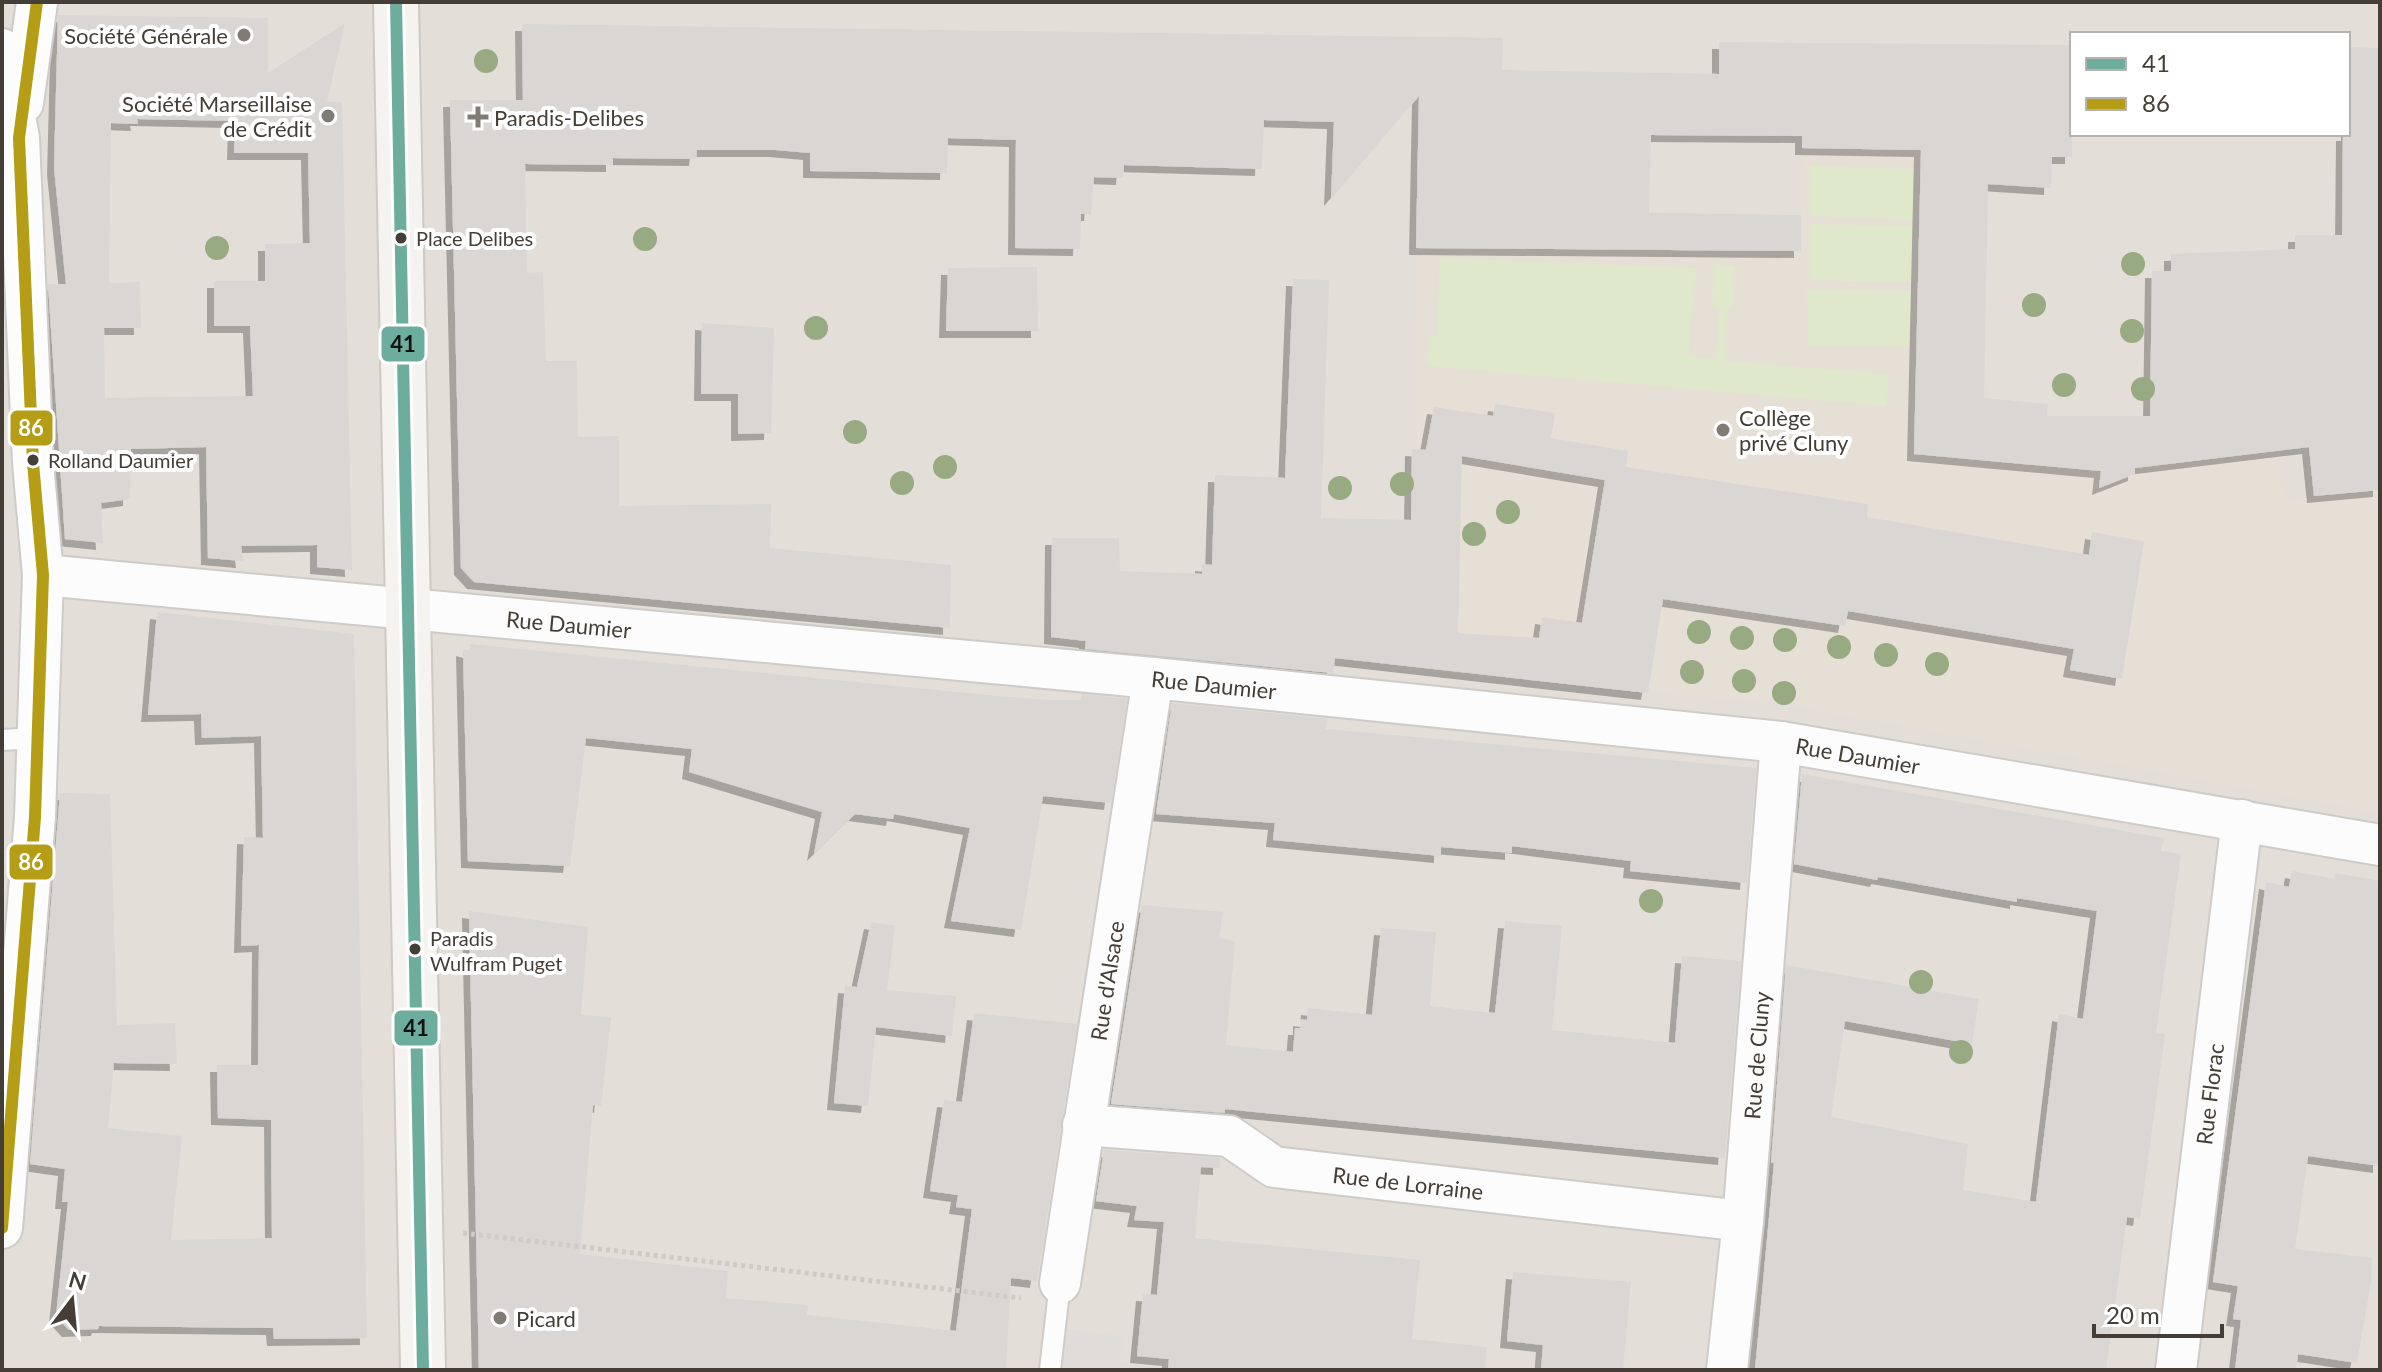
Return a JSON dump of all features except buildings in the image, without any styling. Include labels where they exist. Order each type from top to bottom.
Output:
[{"type":"street","points":[[19,138],[37,2]]},
{"type":"street","points":[[396,2],[423,1370]]},
{"type":"street","points":[[2,49],[19,138],[33,463],[43,575],[20,739],[35,817],[2,1228]]},
{"type":"street","name":"Rue Daumier","points":[[43,575],[1153,678],[1781,742],[2380,845]]},
{"type":"street","name":"Rue d'Alsace","points":[[1059,1293],[1153,678]]},
{"type":"street","name":"Rue de Cluny","points":[[1727,1370],[1743,1221],[1781,742]]},
{"type":"street","name":"Rue Florac","points":[[2176,1370],[2242,820]]},
{"type":"street","name":"Rue de Lorraine","points":[[1083,1125],[1229,1136],[1274,1167],[1743,1221]]},
{"type":"lane","points":[[1050,1370],[1059,1293]]},
{"type":"path","points":[[420,1232],[476,1233],[1059,1293]]},
{"type":"shaded area","points":[[2,2],[2380,2],[2380,1370],[2,1370]]},
{"type":"shaded area","name":"Collège privé Cluny","points":[[1803,42],[1921,44],[1916,419],[2149,440],[2150,408],[2275,394],[2286,500],[2380,491],[2380,813],[1780,704],[1409,670],[1416,248],[1800,252]]},
{"type":"shaded area","points":[[1055,1328],[1123,1337],[1120,1361],[1152,1367],[1152,1370],[1050,1370]]},
{"type":"green space","points":[[1809,166],[1914,169],[1913,220],[1809,216]]},
{"type":"green space","points":[[1809,224],[1913,226],[1911,282],[1809,280]]},
{"type":"green space","points":[[1440,258],[1696,268],[1688,356],[1716,359],[1719,308],[1712,307],[1714,264],[1734,266],[1733,308],[1727,309],[1726,361],[1889,374],[1886,406],[1427,366],[1429,335],[1437,335]]},
{"type":"green space","points":[[1807,290],[1911,291],[1910,347],[1808,345]]},
{"type":"transit line","name":"86","points":[[2,1228],[35,817],[43,575],[33,463],[19,138],[37,2]]},
{"type":"transit line","name":"41","points":[[396,2],[423,1370]]},
{"type":"place","name":"Société Générale","points":[[244,35]]},
{"type":"place","name":"Société Marseillaise de Crédit","points":[[328,116]]},
{"type":"place","name":"Paradis-Delibes","points":[[478,117]]},
{"type":"place","name":"Place Delibes","points":[[401,238]]},
{"type":"place","name":"Collège privé Cluny","points":[[1723,430]]},
{"type":"place","name":"Rolland Daumier","points":[[33,460]]},
{"type":"place","name":"Paradis Wulfram Puget","points":[[415,949]]},
{"type":"place","name":"Picard","points":[[500,1318]]}]
